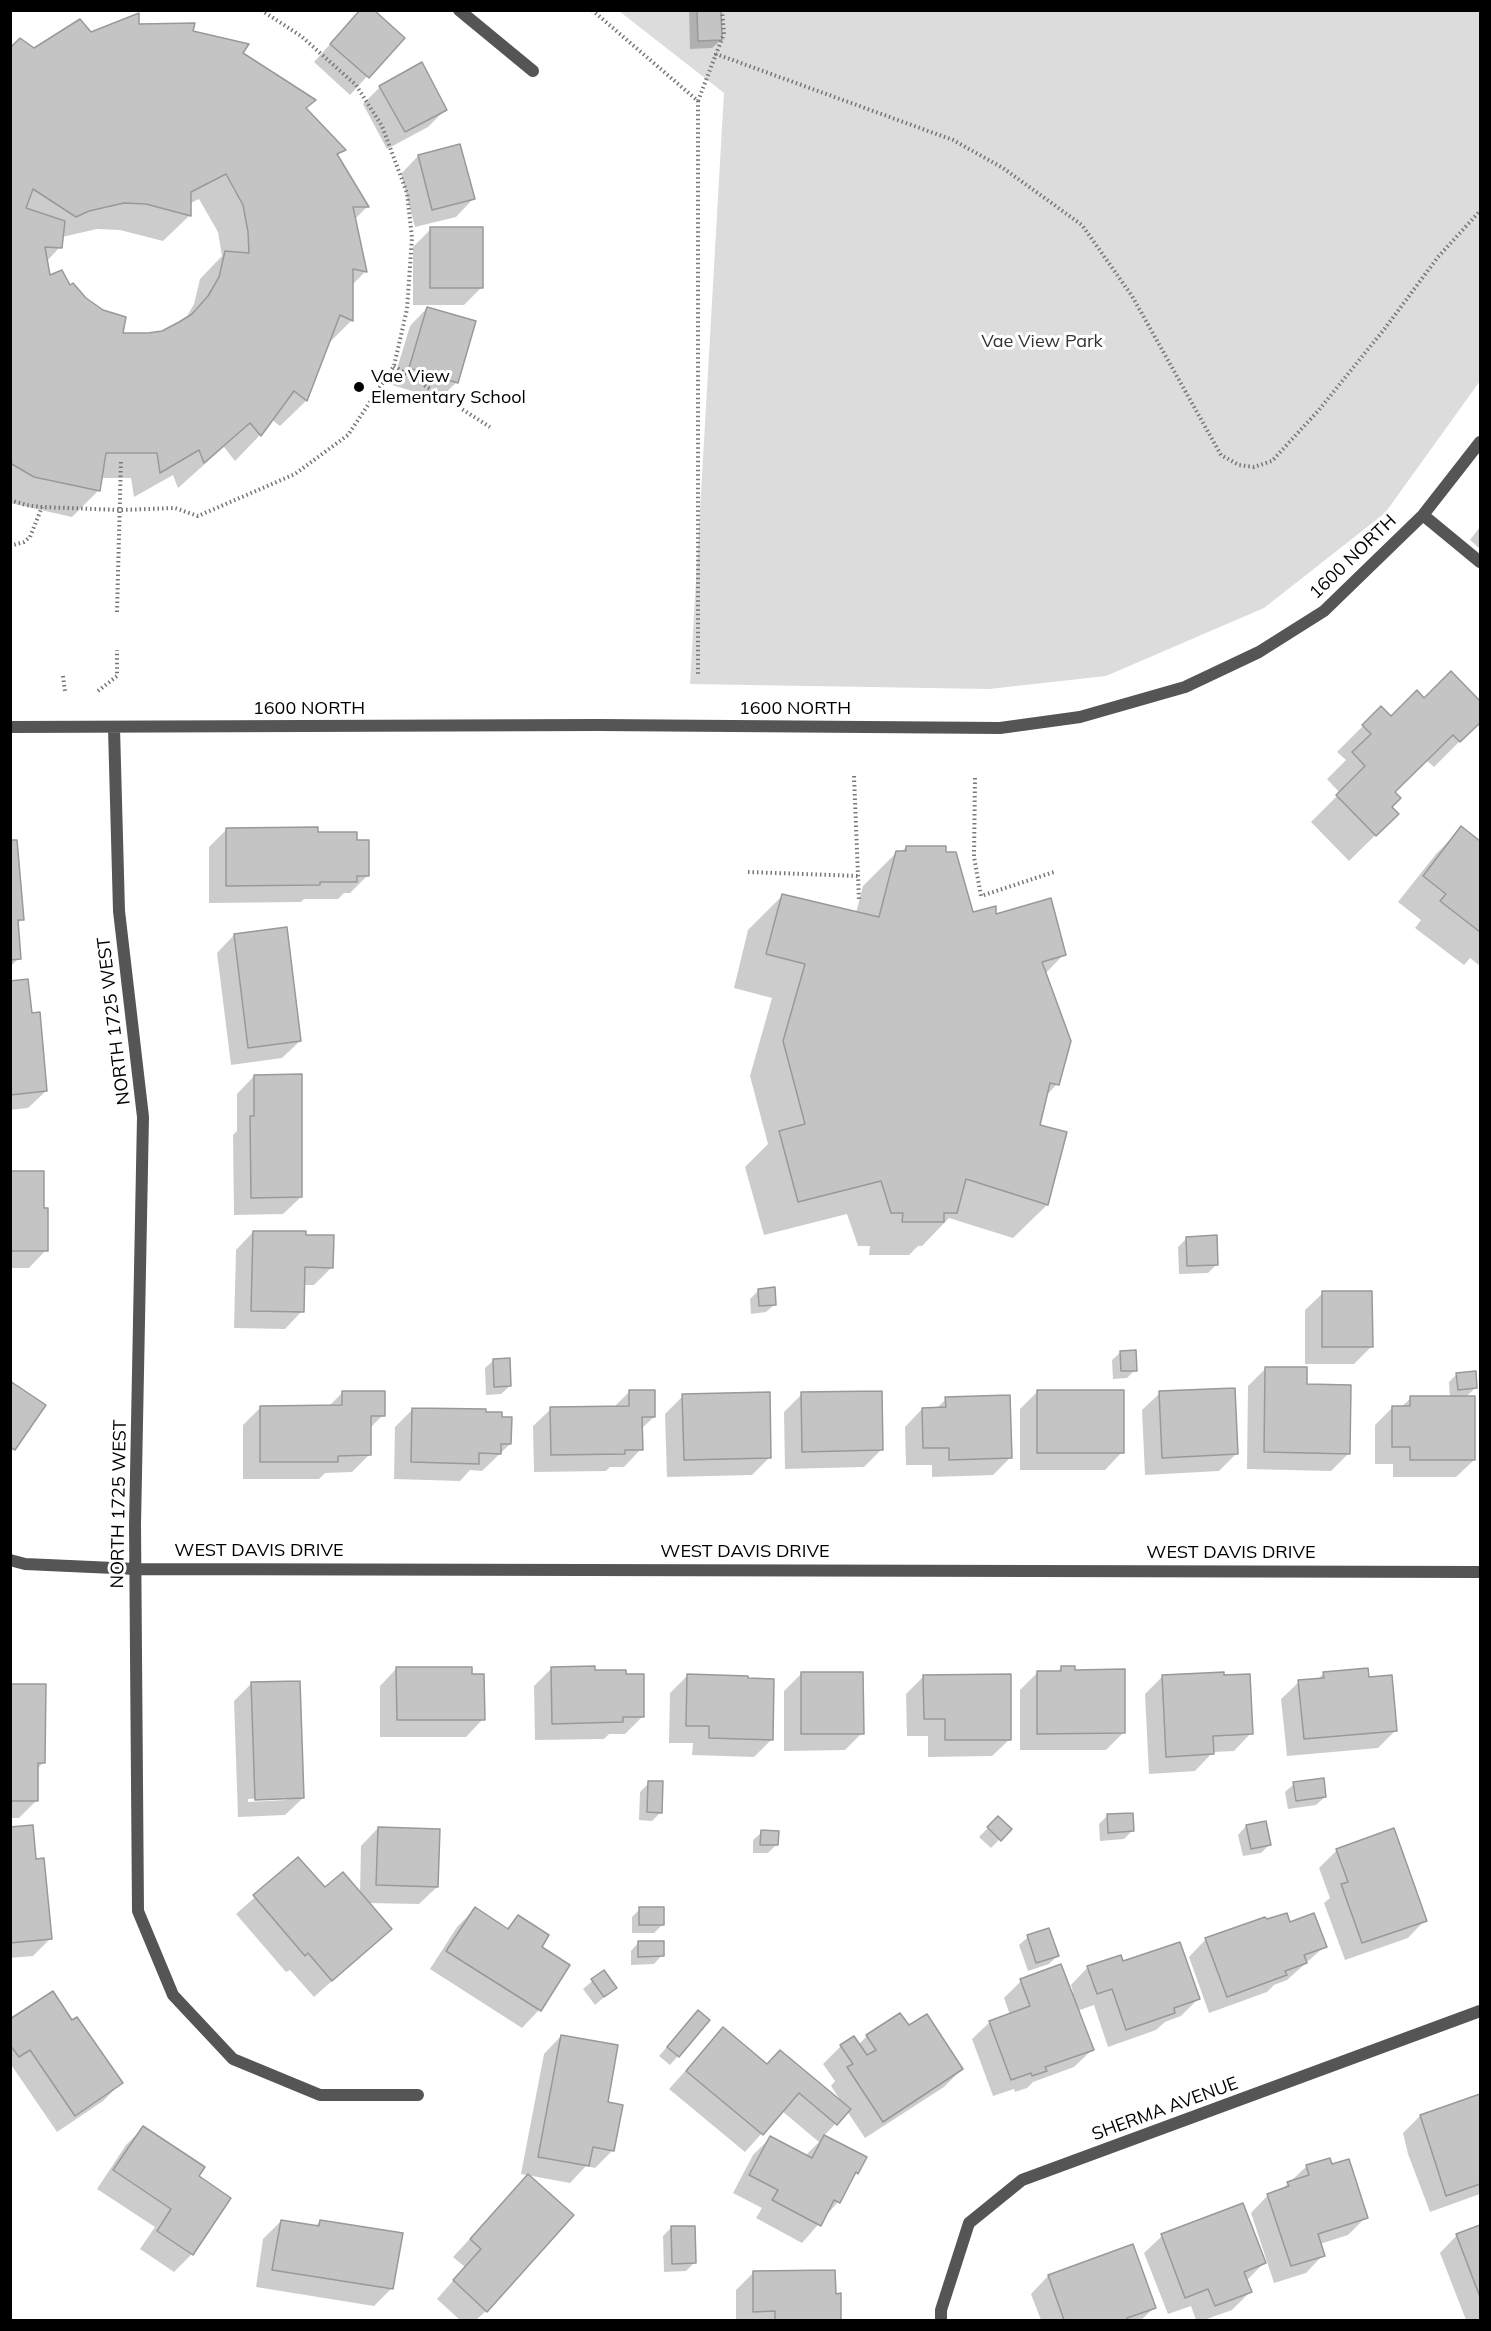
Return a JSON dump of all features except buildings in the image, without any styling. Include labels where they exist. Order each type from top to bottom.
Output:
[{"type":"street","points":[[459,10],[532,71]]},
{"type":"street","name":"1600 NORTH","points":[[10,726],[114,728],[598,725],[1000,728],[1080,717],[1185,687],[1259,652],[1324,611],[1423,515],[1480,442]]},
{"type":"street","points":[[1423,515],[1480,561]]},
{"type":"street","name":"NORTH 1725 WEST","points":[[114,728],[119,911],[143,1117],[136,1569],[138,1911],[173,1995],[233,2059],[320,2095],[418,2095]]},
{"type":"street","name":"WEST DAVIS DRIVE","points":[[10,1560],[25,1564],[136,1569],[1480,1572]]},
{"type":"street","name":"SHERMA AVENUE","points":[[941,2320],[941,2310],[969,2223],[1022,2181],[1480,2011]]},
{"type":"path","points":[[10,500],[42,507],[121,510],[175,508],[198,516],[295,474],[348,435],[394,366],[407,309],[412,238],[407,193],[382,126],[356,85],[301,36],[261,10]]},
{"type":"path","points":[[592,10],[698,101]]},
{"type":"path","points":[[698,675],[698,101],[724,34],[722,10]]},
{"type":"path","points":[[716,54],[953,140],[1003,168],[1082,225],[1132,296],[1221,455],[1239,465],[1254,467],[1272,461],[1318,411],[1386,327],[1438,257],[1480,211]]},
{"type":"path","points":[[394,366],[490,427]]},
{"type":"path","points":[[117,612],[121,459]]},
{"type":"path","points":[[10,546],[24,542],[30,537],[42,507]]},
{"type":"path","points":[[98,691],[117,676],[117,650]]},
{"type":"path","points":[[63,676],[65,691]]},
{"type":"path","points":[[854,776],[859,900]]},
{"type":"path","points":[[975,778],[974,857],[981,896],[1054,872]]},
{"type":"path","points":[[748,872],[858,876]]},
{"type":"green space","name":"Vae View Park","points":[[619,11],[1480,11],[1480,381],[1385,513],[1264,608],[1106,676],[989,689],[690,684],[724,93]]},
{"type":"place","name":"Vae View Elementary School","points":[[359,387]]}]
